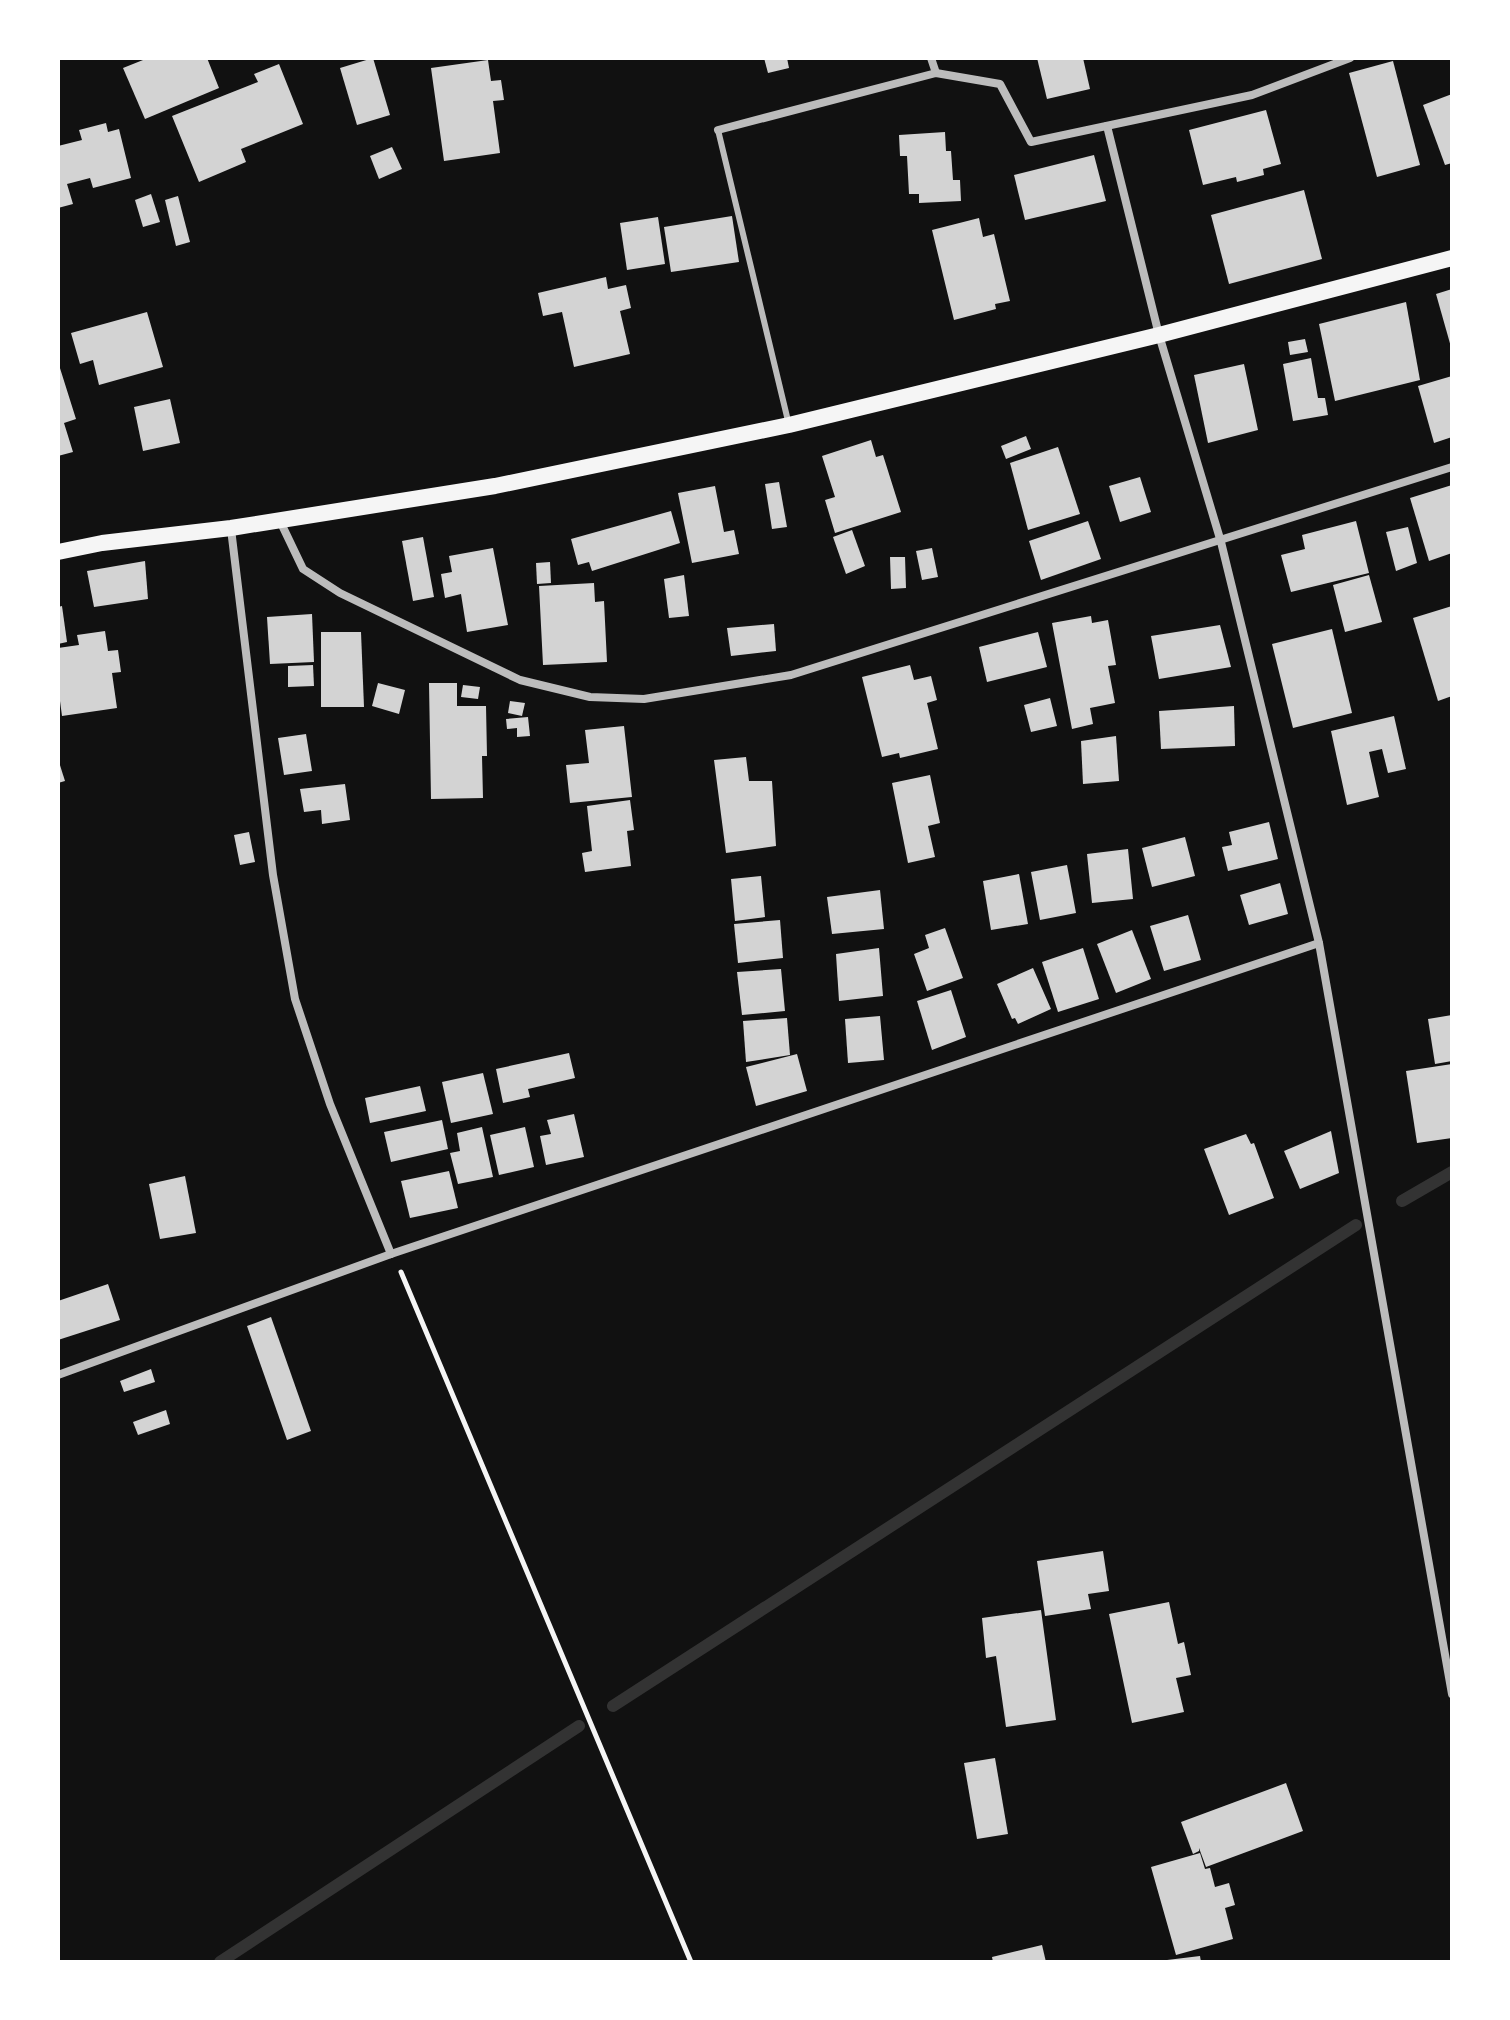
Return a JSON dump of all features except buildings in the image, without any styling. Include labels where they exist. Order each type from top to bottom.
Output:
[{"type":"main road","points":[[58,552],[495,486],[789,425],[1159,335],[1452,258]]},
{"type":"street","points":[[931,58],[936,73]]},
{"type":"street","points":[[718,130],[936,73],[1000,84],[1031,142],[1252,95],[1350,58]]},
{"type":"street","points":[[1107,126],[1159,335],[1221,542],[1319,943],[1452,1694]]},
{"type":"street","points":[[280,520],[303,569],[340,593],[520,680],[590,697],[644,699],[791,675],[1452,467]]},
{"type":"street","points":[[231,528],[273,875],[295,999],[330,1104],[391,1254]]},
{"type":"street","points":[[58,1375],[391,1254],[1319,943]]},
{"type":"lane","points":[[718,130],[789,425]]},
{"type":"path","points":[[391,1254],[416,1306],[691,1962]]},
{"type":"waterway","points":[[1402,1201],[1452,1172]]},
{"type":"waterway","points":[[613,1706],[1356,1225]]},
{"type":"waterway","points":[[220,1962],[579,1726]]}]
